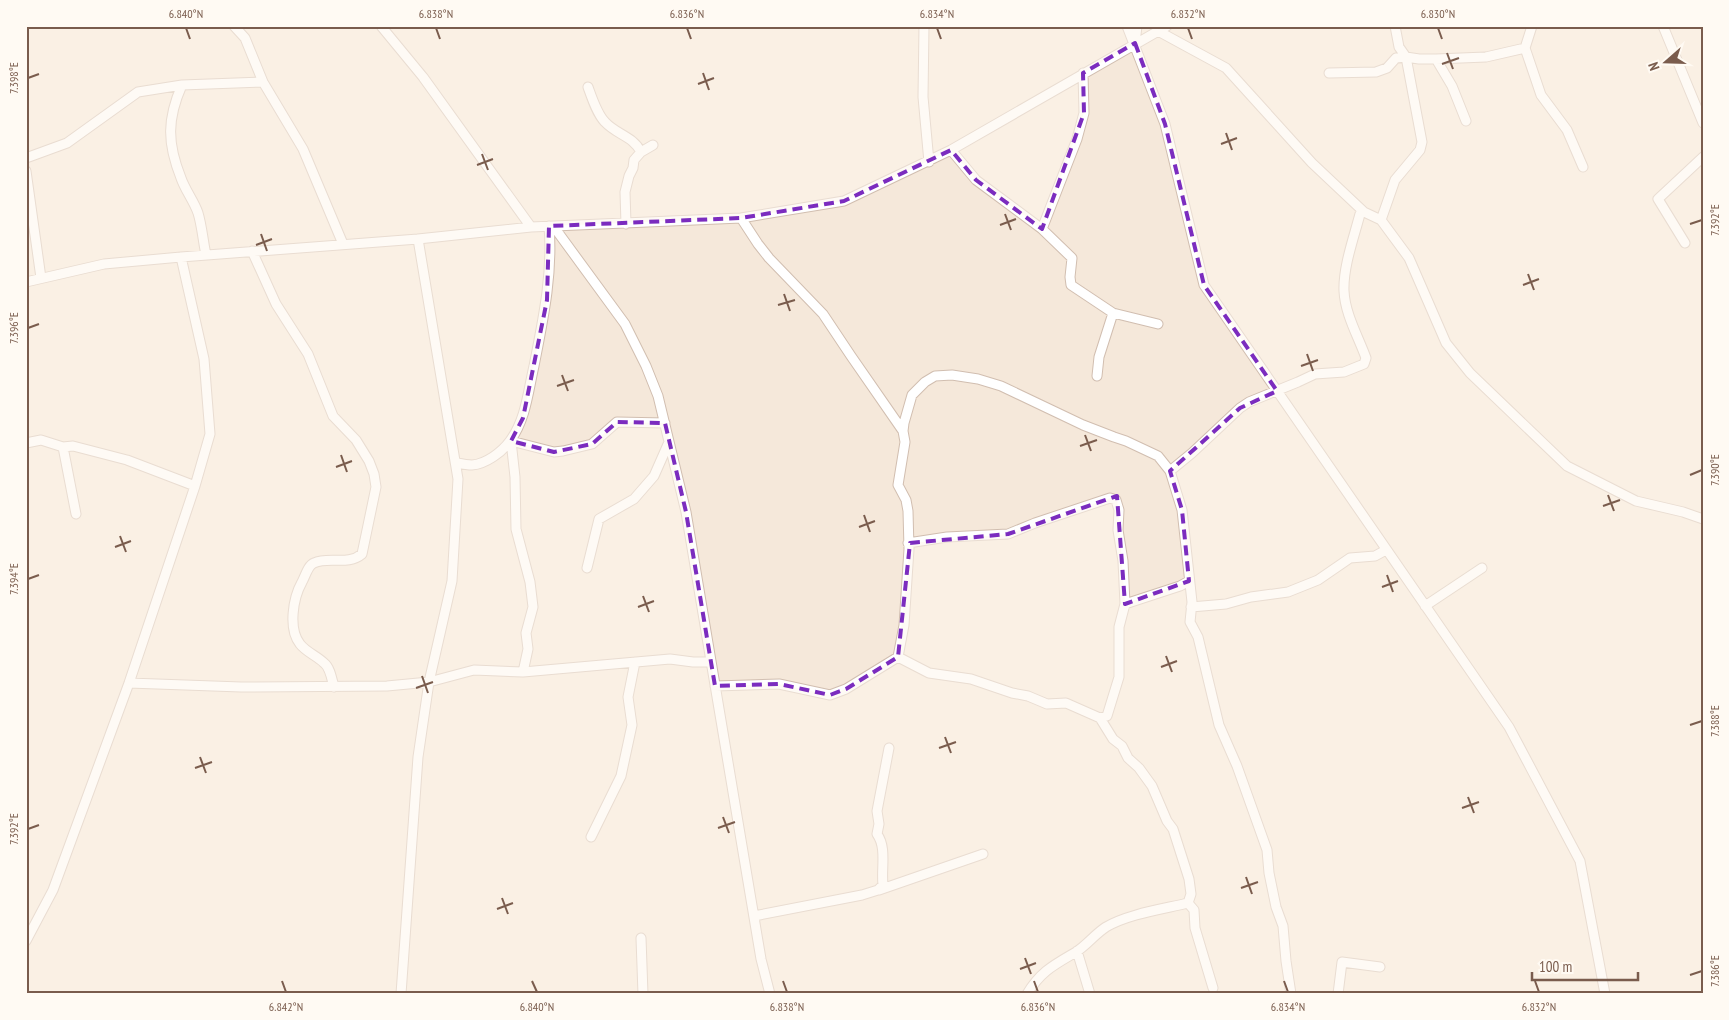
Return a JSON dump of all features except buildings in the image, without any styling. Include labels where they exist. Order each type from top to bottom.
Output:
[{"type":"street","points":[[234,26],[245,38],[263,82],[303,149],[343,244]]},
{"type":"street","points":[[381,26],[423,77],[532,227]]},
{"type":"street","points":[[924,26],[923,97],[929,162]]},
{"type":"street","points":[[1127,26],[1166,124],[1204,285],[1509,727],[1580,861],[1605,994]]},
{"type":"street","points":[[1135,43],[1137,26]]},
{"type":"street","points":[[1381,220],[1395,180],[1420,150],[1422,142],[1406,57],[1399,47],[1395,26]]},
{"type":"street","points":[[1532,26],[1525,48],[1541,95],[1567,130],[1583,167]]},
{"type":"street","points":[[1663,26],[1703,123]]},
{"type":"street","points":[[26,282],[104,264],[418,239],[532,227],[741,218],[844,201],[929,162],[1162,29],[1226,68],[1312,164],[1364,212],[1381,220],[1409,258],[1446,343],[1470,373],[1567,466],[1636,501],[1684,512],[1703,519]]},
{"type":"street","points":[[1329,73],[1376,72],[1387,68],[1396,58],[1486,57],[1525,48]]},
{"type":"street","points":[[1436,59],[1452,86],[1466,121]]},
{"type":"street","points":[[1042,229],[1077,139],[1084,113],[1083,73]]},
{"type":"street","points":[[26,158],[67,143],[138,92],[182,85],[263,82]]},
{"type":"street","points":[[182,85],[174,104],[170,122],[171,144],[180,178],[198,212],[206,255]]},
{"type":"street","points":[[588,87],[593,101],[605,122],[637,143],[641,152]]},
{"type":"street","points":[[626,224],[625,192],[634,160],[641,152],[653,145]]},
{"type":"street","points":[[951,150],[976,180],[1042,229],[1072,258],[1071,285],[1112,313],[1158,324]]},
{"type":"street","points":[[1685,243],[1658,199],[1703,157]]},
{"type":"street","points":[[26,171],[41,278]]},
{"type":"street","points":[[1170,471],[1249,402],[1314,374],[1344,372],[1364,364],[1366,358],[1348,311],[1344,290],[1346,270],[1360,214],[1364,212]]},
{"type":"street","points":[[741,218],[769,258],[823,314],[903,431]]},
{"type":"street","points":[[552,226],[625,324],[646,366],[658,396],[686,512],[761,959],[770,994]]},
{"type":"street","points":[[457,464],[472,465],[494,456],[510,441],[523,418],[547,300],[552,226]]},
{"type":"street","points":[[401,994],[418,757],[429,682],[452,581],[458,479],[418,239]]},
{"type":"street","points":[[252,251],[276,304],[308,354],[333,416],[356,440],[369,461],[374,474],[376,487],[362,554],[352,560],[314,562],[299,587],[292,621],[294,634],[300,644],[316,658],[326,663],[334,687]]},
{"type":"street","points":[[26,941],[53,890],[129,683],[196,486],[210,434],[204,359],[181,257]]},
{"type":"street","points":[[1097,376],[1099,357],[1112,313]]},
{"type":"street","points":[[715,686],[779,684],[830,695],[846,689],[898,657],[904,625],[908,543],[908,511],[906,500],[898,485],[905,442],[903,431],[912,395],[925,382],[935,376],[952,375],[978,379],[1001,386],[1083,425],[1114,438],[1126,440],[1158,456],[1170,471],[1182,510],[1191,607],[1190,622],[1198,637],[1214,709],[1267,850],[1276,907],[1283,926],[1291,994]]},
{"type":"street","points":[[510,441],[554,452],[592,444],[617,422],[664,423]]},
{"type":"street","points":[[26,444],[41,440],[64,447],[73,446],[127,460],[196,486]]},
{"type":"street","points":[[510,441],[515,477],[516,529],[532,597],[532,607],[526,633],[528,649],[523,672]]},
{"type":"street","points":[[587,568],[600,519],[634,499],[654,476],[669,441]]},
{"type":"street","points":[[64,447],[76,514]]},
{"type":"street","points":[[908,543],[1008,534],[1110,498],[1116,500],[1120,510],[1118,530],[1123,561],[1125,604],[1119,627],[1119,677],[1107,716],[1100,718]]},
{"type":"street","points":[[1191,607],[1219,605],[1251,597],[1288,592],[1318,580],[1350,558],[1375,556],[1386,550]]},
{"type":"street","points":[[1425,606],[1482,568]]},
{"type":"street","points":[[1125,604],[1180,586],[1189,580]]},
{"type":"street","points":[[898,657],[929,673],[971,679],[1012,693],[1028,696],[1047,704],[1066,703],[1100,718],[1113,739],[1122,746],[1128,758],[1139,768],[1152,786],[1167,821],[1174,829],[1189,879],[1191,894],[1188,903]]},
{"type":"street","points":[[129,683],[241,687],[387,686],[429,682],[474,670],[523,672],[670,659],[711,662]]},
{"type":"street","points":[[591,837],[621,776],[632,725],[628,696],[635,662]]},
{"type":"street","points":[[878,890],[883,885],[883,848],[877,834],[878,811],[889,748]]},
{"type":"street","points":[[754,916],[821,904],[878,890],[983,854]]},
{"type":"street","points":[[1027,994],[1042,973],[1077,951],[1108,926],[1188,903]]},
{"type":"street","points":[[1188,903],[1194,910],[1195,928],[1213,988]]},
{"type":"street","points":[[641,938],[643,994]]},
{"type":"street","points":[[1077,951],[1090,994]]},
{"type":"street","points":[[1338,994],[1342,962],[1380,967]]},
{"type":"highlighted area","points":[[1135,43],[1165,124],[1204,285],[1277,391],[1240,408],[1170,471],[1182,510],[1189,581],[1125,604],[1117,496],[1008,534],[910,543],[898,657],[846,689],[830,695],[779,684],[715,686],[686,512],[665,423],[617,422],[592,444],[554,452],[511,441],[523,418],[547,300],[549,226],[741,218],[844,201],[951,150],[976,180],[1042,229],[1084,113],[1083,73]]},
{"type":"shaded area","points":[[26,26],[1703,26],[1703,994],[26,994]]}]
